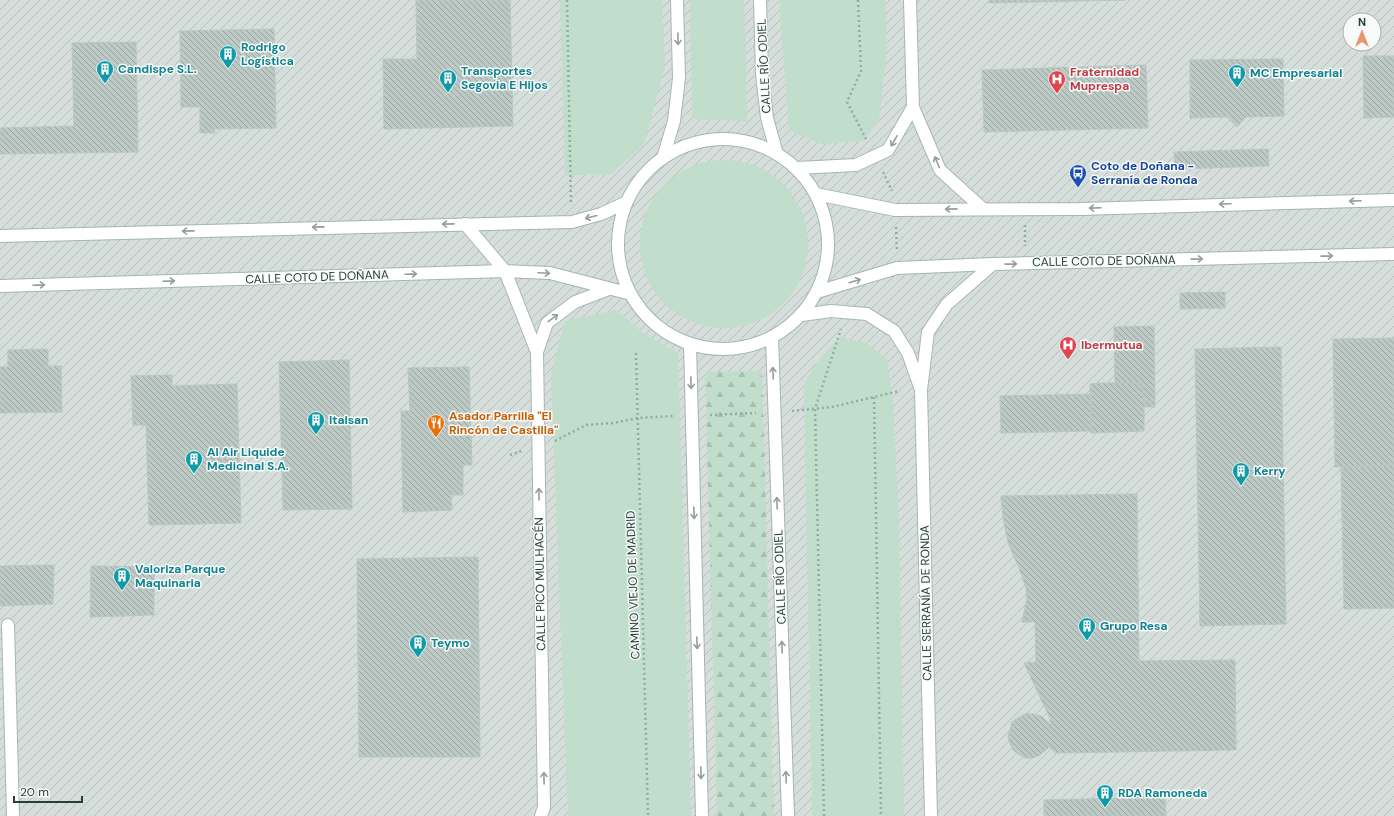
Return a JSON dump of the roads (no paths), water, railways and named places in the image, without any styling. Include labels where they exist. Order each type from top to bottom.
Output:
[{"type":"street","points":[[663,158],[674,121],[679,78],[677,0]]},
{"type":"street","name":"CALLE RÍO ODIEL","points":[[760,0],[762,74],[767,118],[777,154]]},
{"type":"street","points":[[910,0],[913,107],[940,170],[984,209]]},
{"type":"street","points":[[796,168],[856,165],[888,150],[913,107]]},
{"type":"street","points":[[720,139],[749,142],[777,154],[796,168],[816,194],[825,218],[829,243],[826,268],[817,292],[802,315],[772,337],[746,347],[717,349],[690,344],[655,325],[631,294],[622,272],[618,248],[620,224],[627,202],[642,177],[663,158],[690,144],[720,139]]},
{"type":"street","points":[[816,194],[896,210],[1080,209],[1394,200]]},
{"type":"street","points":[[0,236],[572,222],[601,214],[627,202]]},
{"type":"street","name":"CALLE PICO MULHACÉN","points":[[465,224],[505,271],[537,352]]},
{"type":"street","name":"CALLE COTO DE DOÑANA","points":[[817,292],[897,268],[1025,263],[1394,254]]},
{"type":"street","points":[[921,390],[928,332],[947,304],[993,264]]},
{"type":"street","name":"CALLE COTO DE DOÑANA","points":[[0,286],[505,271],[550,273],[631,294]]},
{"type":"street","name":"CALLE PICO MULHACÉN","points":[[541,816],[544,807],[537,352],[547,323],[575,302],[609,289]]},
{"type":"street","points":[[802,315],[831,311],[867,314],[894,331],[908,352],[921,390]]},
{"type":"street","name":"CALLE RÍO ODIEL","points":[[772,337],[788,816]]},
{"type":"street","points":[[690,344],[702,816]]},
{"type":"street","name":"CALLE SERRANÍA DE RONDA","points":[[921,390],[931,816]]},
{"type":"street","points":[[8,625],[13,816]]},
{"type":"place","name":"Rodrigo Logística","points":[[228,69]]},
{"type":"place","name":"Candispe S.L.","points":[[105,84]]},
{"type":"place","name":"MC Empresarial","points":[[1237,88]]},
{"type":"place","name":"Transportes Segovia E Hijos","points":[[448,93]]},
{"type":"place","name":"Fraternidad Muprespa","points":[[1057,94]]},
{"type":"place","name":"Coto de Doñana - Serranía de Ronda","points":[[1078,188]]},
{"type":"place","name":"Ibermutua","points":[[1068,360]]},
{"type":"place","name":"Italsan","points":[[316,435]]},
{"type":"place","name":"Asador Parrilla \"El Rincón de Castilla\"","points":[[436,438]]},
{"type":"place","name":"Al Air Liquide Medicinal S.A.","points":[[194,474]]},
{"type":"place","name":"Kerry","points":[[1241,486]]},
{"type":"place","name":"Valoriza Parque Maquinaria","points":[[122,591]]},
{"type":"place","name":"Grupo Resa","points":[[1087,641]]},
{"type":"place","name":"Teymo","points":[[418,658]]},
{"type":"place","name":"RDA Ramoneda","points":[[1105,808]]}]
